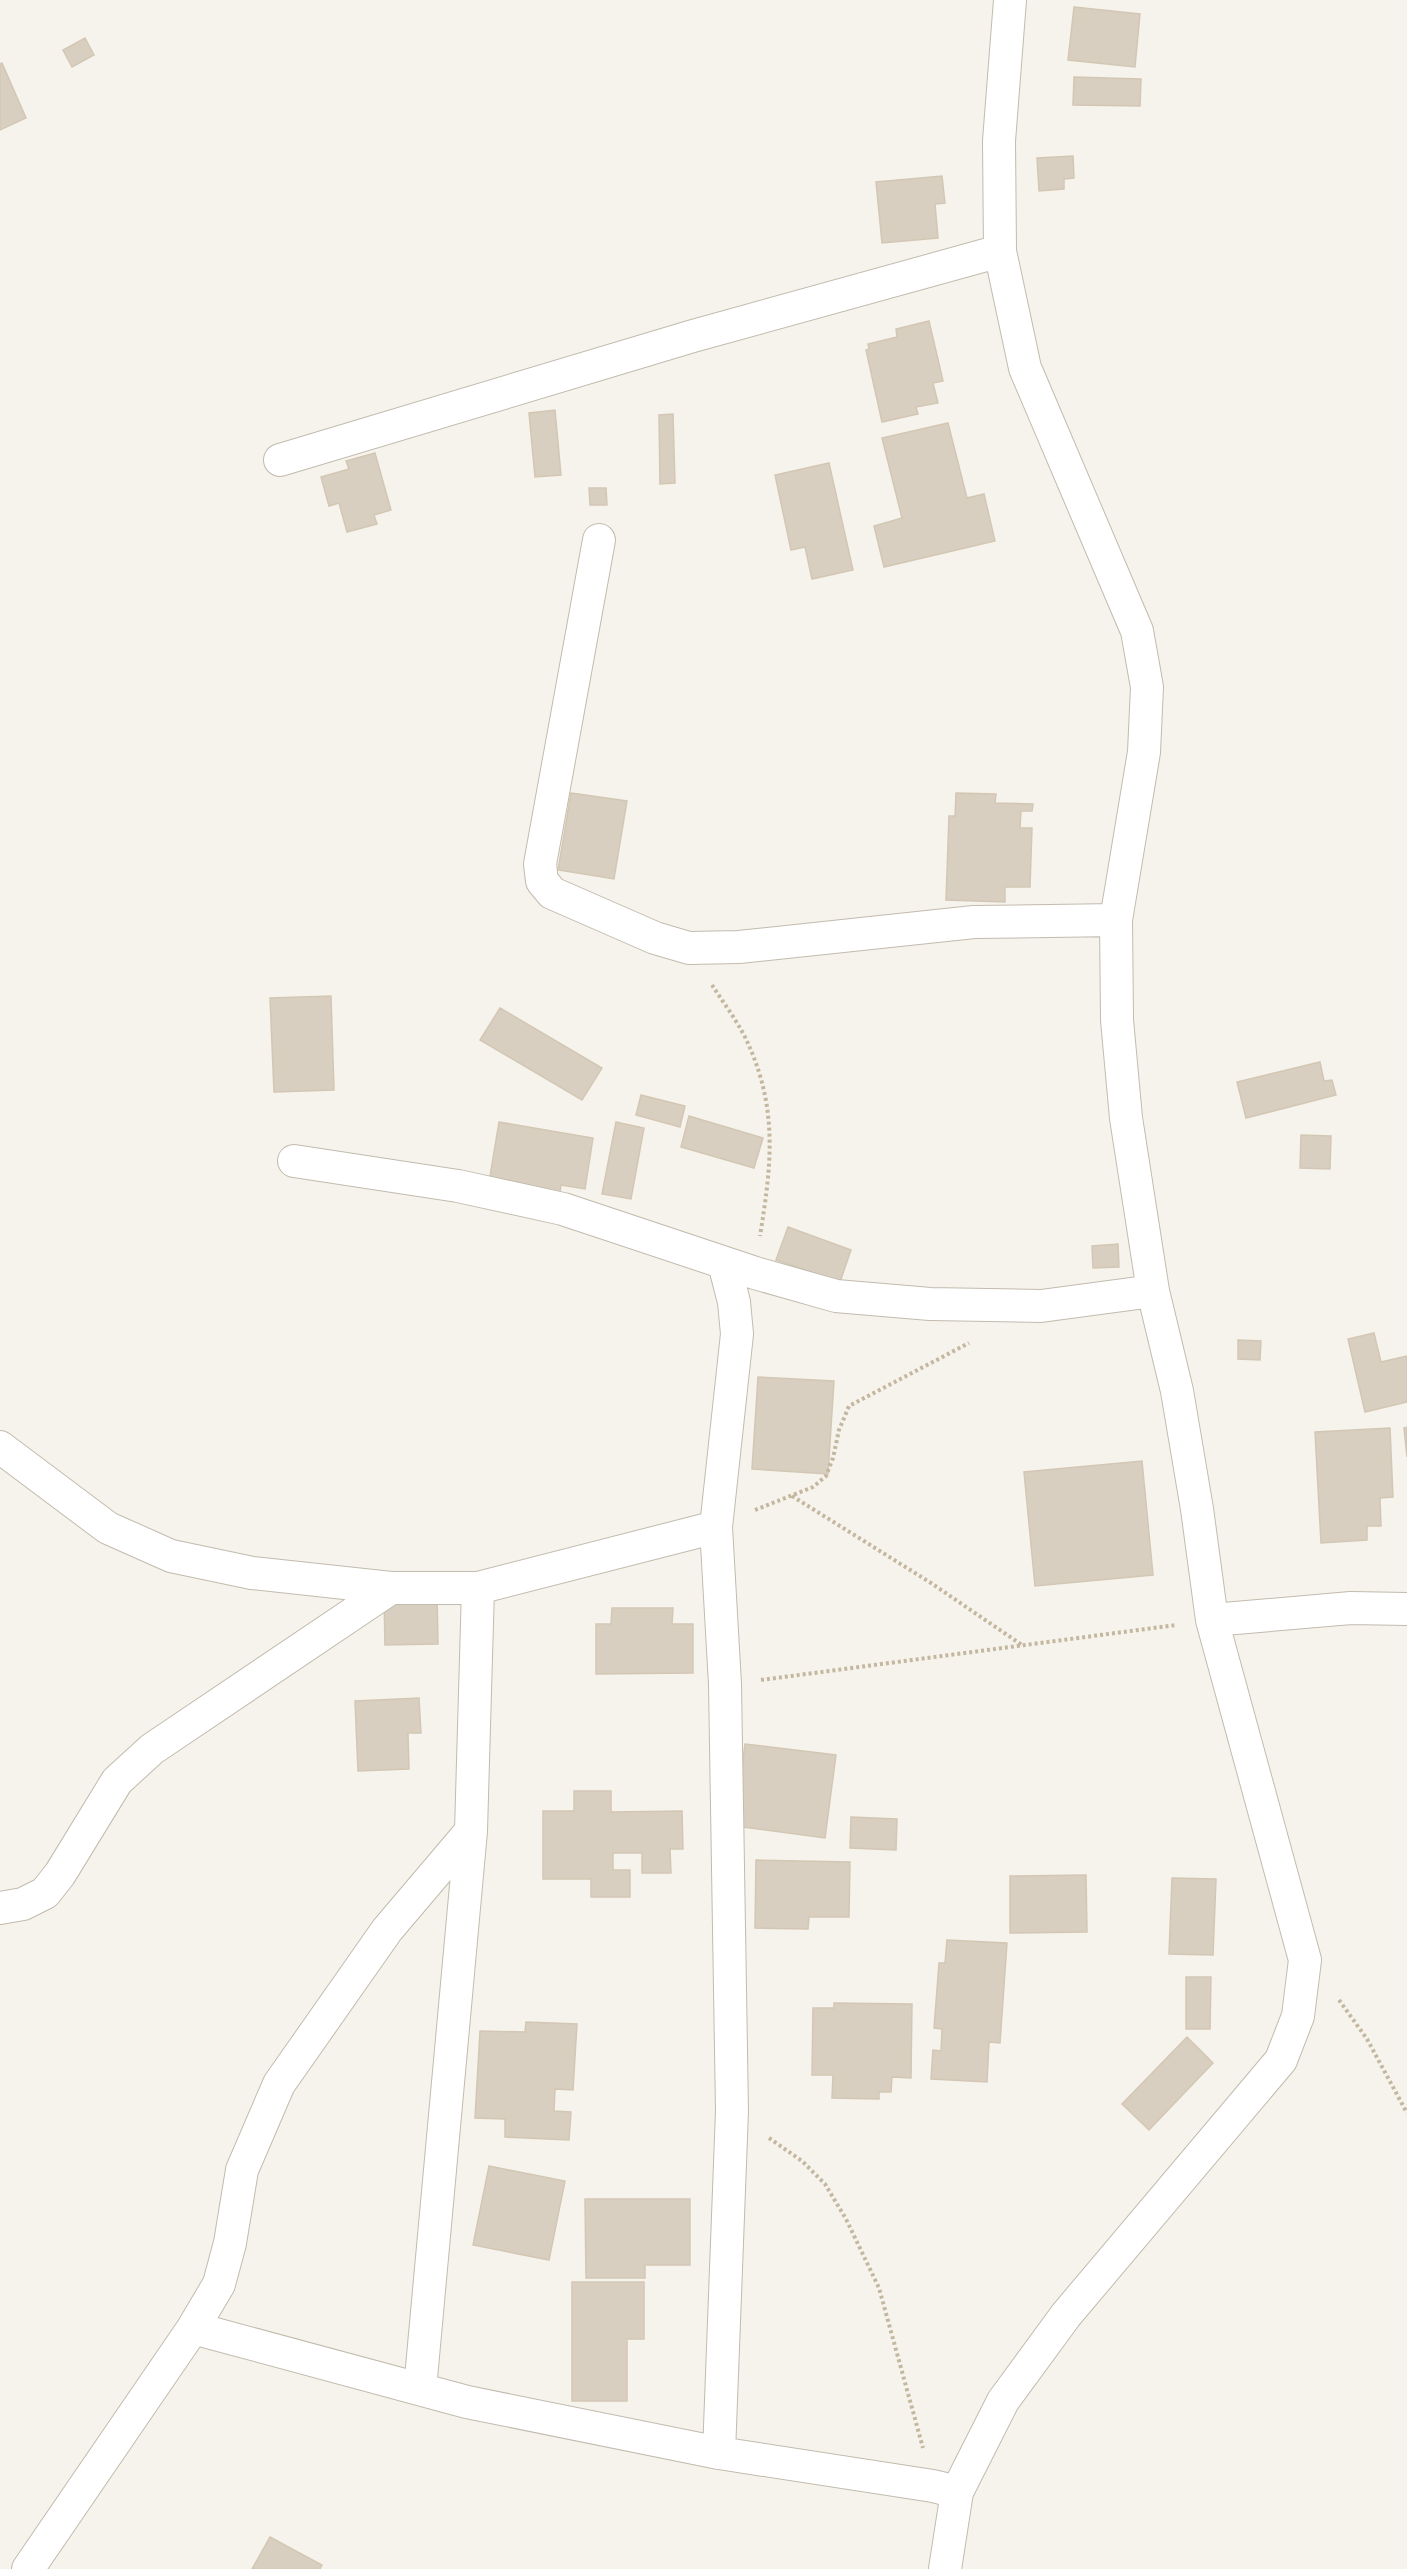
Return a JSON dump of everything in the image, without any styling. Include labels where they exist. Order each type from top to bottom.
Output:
[{"type":"street","points":[[945,2569],[945,2489],[1004,2401],[1066,2315],[1281,2060],[1298,2016],[1305,1960],[1212,1620],[1197,1509],[1177,1391],[1153,1291],[1126,1118],[1117,1020],[1116,920],[1144,752],[1147,687],[1137,631],[1025,368],[1000,251],[999,141],[1010,0]]},
{"type":"street","points":[[280,460],[693,336],[1000,251]]},
{"type":"street","points":[[599,540],[540,864],[542,881],[552,892],[655,938],[689,948],[750,946],[974,922],[1116,920]]},
{"type":"street","points":[[294,1161],[458,1186],[563,1209],[754,1273],[836,1296],[930,1304],[1041,1306],[1153,1291]]},
{"type":"street","points":[[719,2453],[732,2111],[724,1684],[716,1527],[737,1334],[735,1302],[724,1263]]},
{"type":"street","points":[[0,1447],[108,1528],[171,1556],[252,1573],[391,1588],[478,1588],[716,1527]]},
{"type":"street","points":[[0,1908],[22,1904],[45,1893],[60,1874],[117,1781],[152,1749],[391,1588]]},
{"type":"street","points":[[420,2389],[471,1831],[478,1588]]},
{"type":"street","points":[[1212,1620],[1351,1608],[1407,1609]]},
{"type":"street","points":[[28,2569],[193,2328],[219,2284],[230,2243],[242,2170],[279,2084],[387,1930],[471,1831]]},
{"type":"street","points":[[193,2328],[467,2402],[719,2453],[945,2489]]},
{"type":"path","points":[[689,948],[750,1046],[764,1084],[769,1122],[770,1169],[754,1273]]},
{"type":"path","points":[[716,1527],[813,1487],[826,1476],[833,1458],[839,1430],[849,1406],[970,1342]]},
{"type":"path","points":[[791,1496],[931,1583],[1022,1645]]},
{"type":"path","points":[[724,1684],[1212,1620]]},
{"type":"path","points":[[1305,1960],[1350,2012],[1407,2113]]},
{"type":"path","points":[[732,2111],[802,2161],[825,2184],[846,2218],[879,2288],[945,2489]]},
{"type":"building","points":[[1074,7],[1140,14],[1135,67],[1068,60]]},
{"type":"building","points":[[85,38],[94,55],[72,67],[63,50]]},
{"type":"building","points":[[2,63],[26,118],[0,130],[0,64]]},
{"type":"building","points":[[1074,77],[1141,79],[1140,106],[1073,105]]},
{"type":"building","points":[[1073,156],[1074,178],[1064,179],[1064,189],[1039,191],[1037,158]]},
{"type":"building","points":[[942,176],[945,203],[935,204],[938,238],[882,243],[876,182]]},
{"type":"building","points":[[929,321],[943,381],[933,383],[938,403],[916,407],[918,414],[882,422],[866,350],[869,349],[868,344],[897,337],[896,329]]},
{"type":"building","points":[[555,410],[561,475],[535,477],[529,413]]},
{"type":"building","points":[[673,414],[675,483],[660,484],[659,415]]},
{"type":"building","points":[[948,423],[967,498],[984,494],[995,541],[884,567],[874,526],[902,518],[882,438]]},
{"type":"building","points":[[375,453],[391,510],[374,515],[377,524],[347,532],[339,503],[329,506],[321,477],[349,469],[346,461]]},
{"type":"building","points":[[829,463],[853,570],[812,579],[805,547],[791,550],[775,475]]},
{"type":"building","points":[[589,488],[606,488],[607,505],[590,505]]},
{"type":"building","points":[[571,793],[627,801],[614,879],[558,870]]},
{"type":"building","points":[[956,793],[996,794],[995,803],[1033,804],[1032,811],[1021,811],[1020,828],[1032,828],[1030,887],[1005,887],[1005,902],[946,900],[949,816],[955,816]]},
{"type":"building","points":[[331,996],[334,1090],[274,1092],[270,998]]},
{"type":"building","points":[[500,1008],[602,1068],[582,1100],[480,1040]]},
{"type":"building","points":[[1320,1062],[1324,1081],[1332,1080],[1336,1095],[1246,1118],[1237,1082]]},
{"type":"building","points":[[641,1095],[685,1106],[680,1127],[636,1115]]},
{"type":"building","points":[[689,1116],[763,1138],[754,1168],[681,1147]]},
{"type":"building","points":[[499,1122],[593,1138],[585,1189],[561,1185],[560,1193],[489,1182]]},
{"type":"building","points":[[616,1122],[644,1128],[631,1199],[602,1194]]},
{"type":"building","points":[[1301,1135],[1331,1136],[1330,1169],[1300,1168]]},
{"type":"building","points":[[788,1227],[851,1250],[840,1282],[776,1260]]},
{"type":"building","points":[[1118,1244],[1119,1267],[1093,1268],[1092,1246]]},
{"type":"building","points":[[1374,1333],[1381,1362],[1407,1356],[1407,1402],[1365,1412],[1348,1339]]},
{"type":"building","points":[[1238,1340],[1261,1341],[1260,1360],[1238,1359]]},
{"type":"building","points":[[758,1377],[834,1381],[828,1474],[752,1469]]},
{"type":"building","points":[[1407,1427],[1407,1457],[1404,1428]]},
{"type":"building","points":[[1390,1428],[1393,1497],[1380,1498],[1381,1526],[1367,1526],[1367,1540],[1321,1543],[1315,1432]]},
{"type":"building","points":[[1142,1461],[1153,1575],[1035,1586],[1024,1472]]},
{"type":"building","points":[[437,1593],[438,1644],[385,1645],[384,1595]]},
{"type":"building","points":[[612,1608],[673,1608],[672,1624],[693,1624],[693,1673],[596,1674],[596,1624],[611,1624]]},
{"type":"building","points":[[419,1698],[421,1733],[408,1733],[409,1769],[358,1771],[355,1701]]},
{"type":"building","points":[[745,1744],[836,1755],[825,1838],[735,1826]]},
{"type":"building","points":[[574,1791],[611,1791],[611,1812],[682,1811],[683,1849],[670,1849],[671,1873],[642,1873],[642,1853],[613,1853],[613,1870],[630,1870],[630,1897],[591,1897],[591,1879],[543,1879],[543,1811],[574,1811]]},
{"type":"building","points":[[851,1817],[897,1819],[896,1850],[850,1848]]},
{"type":"building","points":[[756,1860],[850,1862],[849,1917],[809,1917],[808,1929],[755,1928]]},
{"type":"building","points":[[1086,1875],[1087,1932],[1010,1933],[1010,1876]]},
{"type":"building","points":[[1172,1878],[1216,1879],[1213,1955],[1169,1954]]},
{"type":"building","points":[[947,1940],[1007,1943],[1000,2043],[989,2042],[987,2082],[931,2079],[933,2050],[941,2051],[942,2029],[934,2028],[939,1963],[945,1963]]},
{"type":"building","points":[[1186,1977],[1211,1977],[1210,2029],[1186,2029]]},
{"type":"building","points":[[834,2003],[912,2004],[911,2078],[892,2077],[891,2092],[879,2092],[879,2099],[832,2098],[833,2075],[812,2075],[813,2008],[834,2008]]},
{"type":"building","points":[[526,2022],[577,2024],[573,2090],[555,2089],[554,2111],[571,2112],[569,2140],[505,2137],[505,2119],[475,2118],[480,2031],[525,2032]]},
{"type":"building","points":[[1187,2037],[1213,2063],[1149,2130],[1122,2104]]},
{"type":"building","points":[[489,2166],[565,2181],[549,2260],[473,2245]]},
{"type":"building","points":[[585,2199],[690,2199],[690,2265],[645,2265],[645,2278],[586,2278]]},
{"type":"building","points":[[572,2282],[644,2282],[644,2339],[627,2339],[627,2401],[572,2401]]},
{"type":"building","points":[[270,2537],[322,2565],[320,2569],[252,2569]]}]
